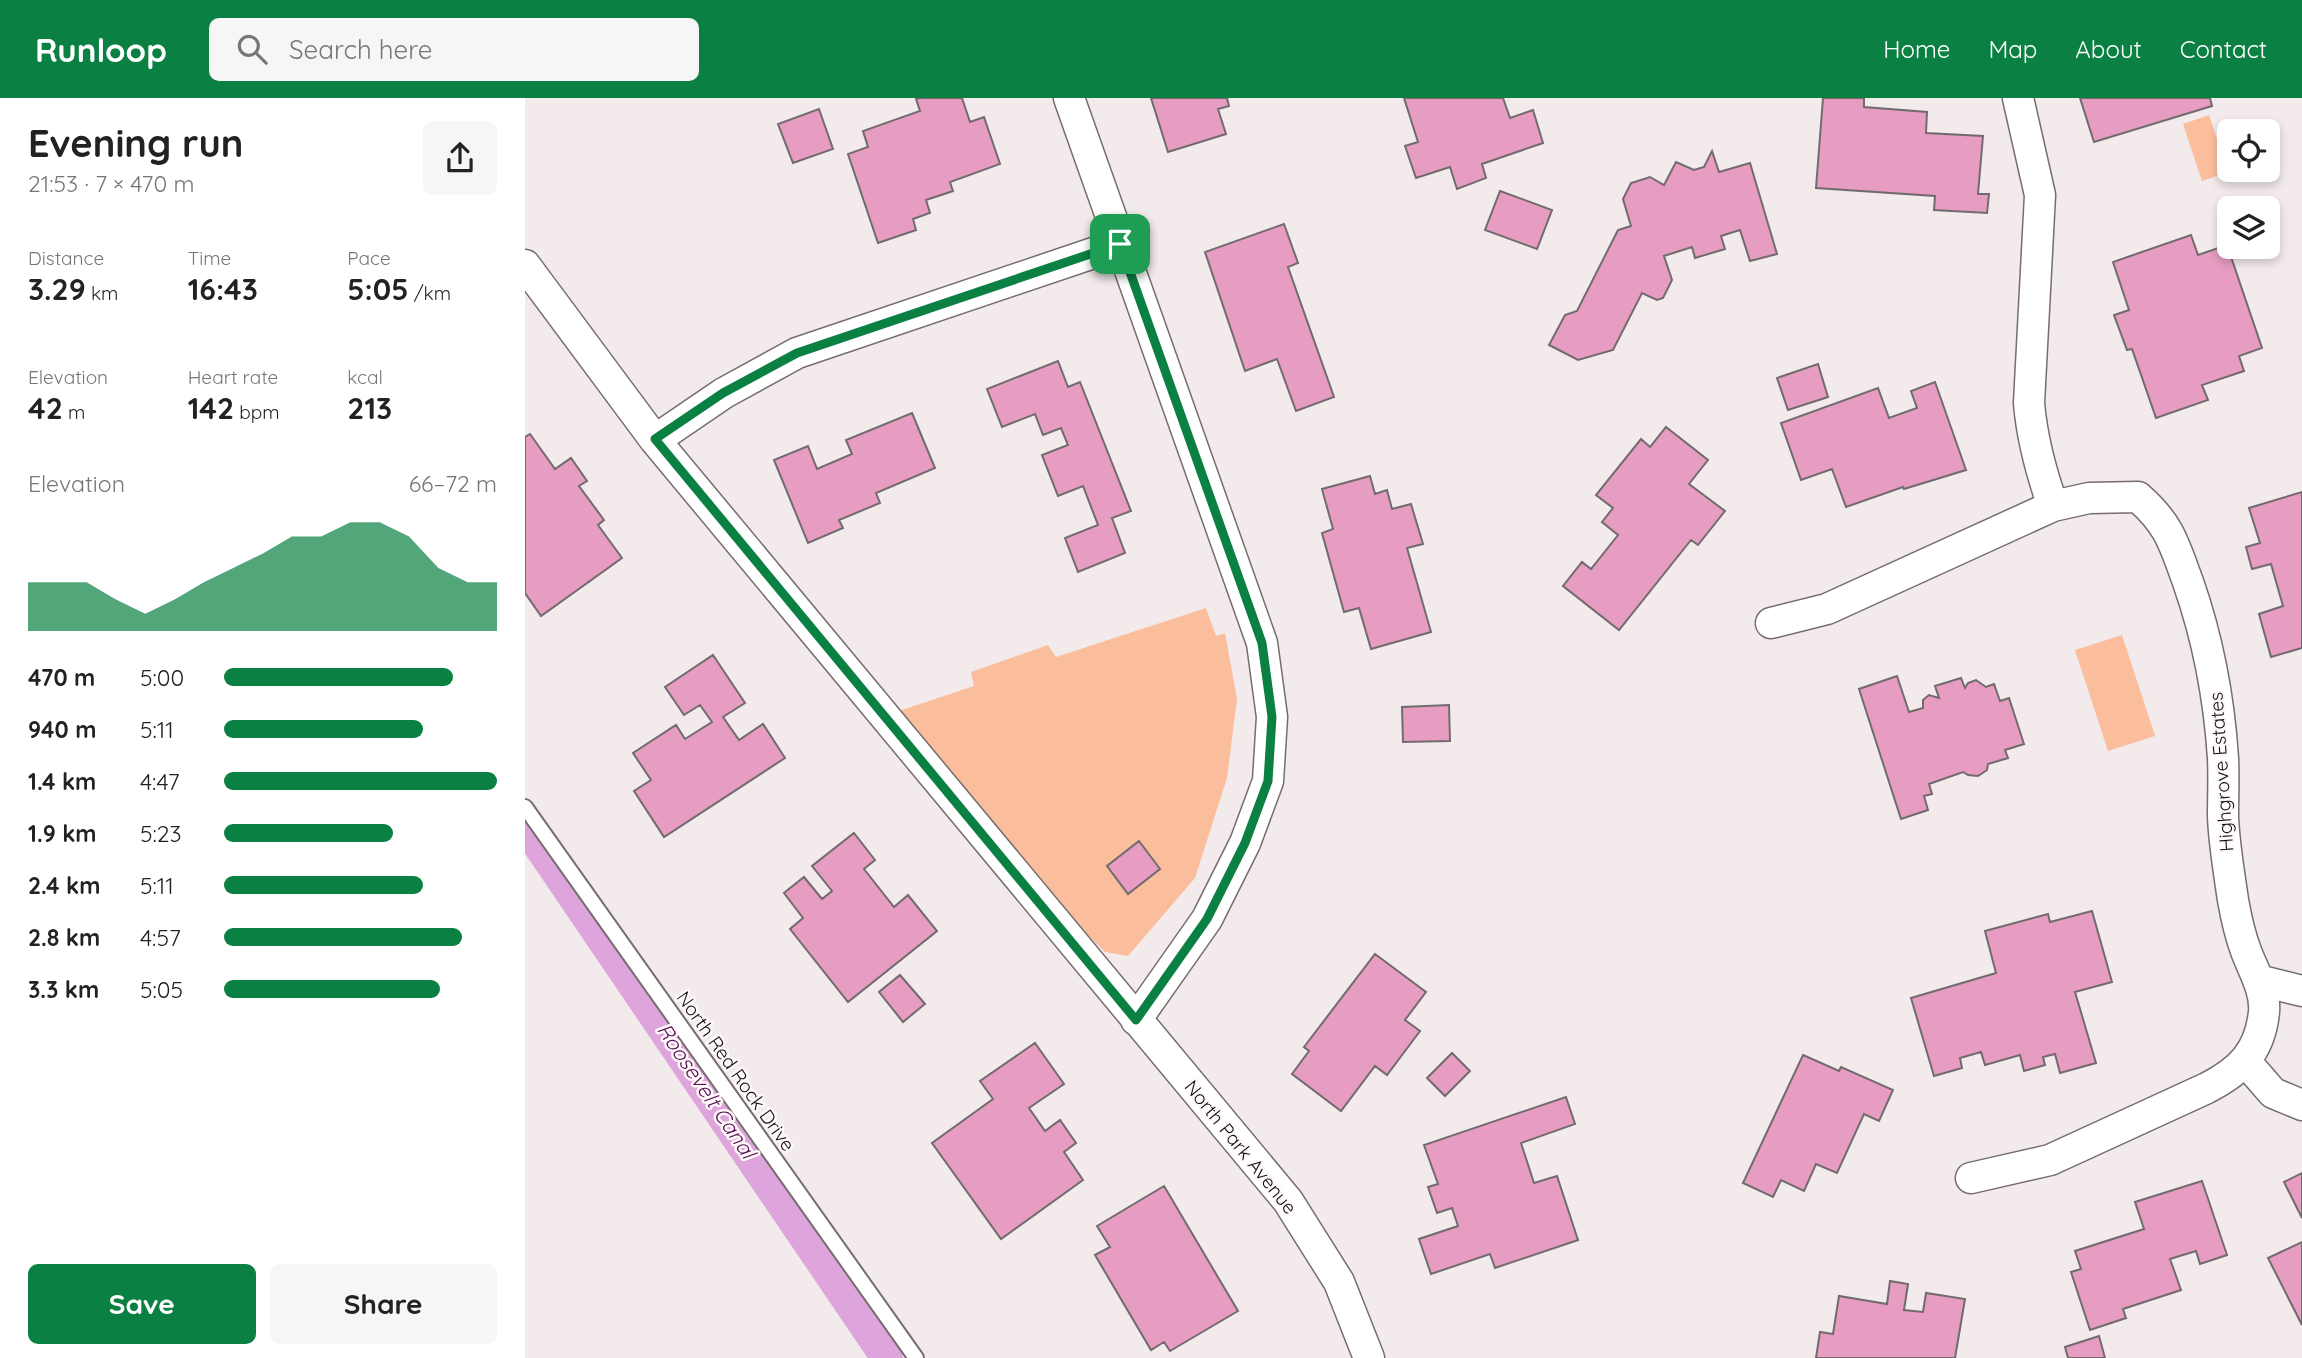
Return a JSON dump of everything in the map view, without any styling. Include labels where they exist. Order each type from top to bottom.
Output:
[{"type":"street","points":[[1069,98],[1262,643],[1272,717],[1268,781],[1245,843],[1207,919],[1136,1020]]},
{"type":"street","points":[[2018,98],[2040,195],[2031,416],[2039,465],[2053,506]]},
{"type":"street","points":[[655,439],[723,393],[797,353],[1120,244]]},
{"type":"street","name":"North Park Avenue","points":[[525,265],[655,439],[1288,1201],[1339,1282],[1369,1358]]},
{"type":"street","name":"Highgrove Estates","points":[[1771,623],[1827,609],[2053,506],[2088,498],[2138,497],[2157,513],[2169,530],[2201,618],[2212,665],[2223,761],[2226,858],[2235,907],[2258,980],[2264,1010],[2259,1035],[2245,1062],[2227,1077],[2207,1088],[2050,1160],[1971,1178]]},
{"type":"street","points":[[2258,980],[2302,991]]},
{"type":"street","points":[[2245,1062],[2273,1093],[2302,1105]]},
{"type":"lane","name":"North Red Rock Drive","points":[[525,807],[916,1358]]},
{"type":"shaded area","points":[[2209,115],[2217,139],[2217,176],[2202,181],[2183,124]]},
{"type":"shaded area","points":[[1206,608],[1216,636],[1225,633],[1237,699],[1227,778],[1195,878],[1128,956],[1105,952],[1071,918],[893,713],[974,686],[971,672],[1048,645],[1056,657]]},
{"type":"shaded area","points":[[2122,635],[2155,736],[2108,751],[2075,650]]},
{"type":"building","points":[[962,98],[970,122],[984,117],[1000,164],[950,182],[953,191],[926,200],[930,213],[913,219],[916,230],[878,243],[848,154],[868,147],[863,131],[920,111],[916,99]]},
{"type":"building","points":[[1151,98],[1227,98],[1229,106],[1218,109],[1226,134],[1168,152]]},
{"type":"building","points":[[1404,98],[1503,98],[1510,118],[1533,110],[1543,143],[1482,164],[1486,178],[1457,189],[1450,167],[1416,178],[1405,146],[1418,142]]},
{"type":"building","points":[[1823,98],[1864,98],[1864,107],[1927,112],[1926,133],[1983,136],[1978,194],[1989,194],[1987,213],[1934,210],[1935,196],[1816,188]]},
{"type":"building","points":[[2080,98],[2210,98],[2212,106],[2094,142]]},
{"type":"building","points":[[819,109],[833,149],[793,163],[778,124]]},
{"type":"building","points":[[1712,151],[1719,172],[1750,163],[1777,254],[1750,261],[1740,230],[1721,236],[1725,249],[1695,258],[1692,247],[1664,256],[1672,280],[1663,298],[1657,300],[1642,293],[1613,350],[1578,360],[1549,345],[1565,315],[1577,311],[1618,230],[1631,226],[1623,199],[1631,183],[1650,177],[1664,185],[1676,162],[1694,170],[1704,167]]},
{"type":"building","points":[[1500,191],[1552,210],[1537,249],[1485,230]]},
{"type":"building","points":[[1284,224],[1298,263],[1288,267],[1334,397],[1296,411],[1277,359],[1245,371],[1205,252]]},
{"type":"building","points":[[2191,235],[2198,255],[2217,248],[2217,259],[2232,259],[2262,348],[2239,356],[2244,371],[2202,385],[2208,400],[2156,418],[2132,349],[2127,350],[2114,315],[2129,310],[2113,262]]},
{"type":"building","points":[[1058,361],[1068,387],[1080,382],[1131,511],[1112,518],[1125,553],[1078,572],[1065,538],[1098,525],[1083,486],[1058,496],[1042,455],[1068,445],[1061,428],[1043,435],[1035,414],[1002,427],[987,389]]},
{"type":"building","points":[[1818,364],[1828,397],[1788,410],[1777,378]]},
{"type":"building","points":[[1935,382],[1966,470],[1904,489],[1903,487],[1846,507],[1832,469],[1801,480],[1781,423],[1878,388],[1889,418],[1917,408],[1911,391]]},
{"type":"building","points":[[912,413],[935,468],[876,493],[880,503],[839,520],[843,528],[808,543],[774,460],[808,446],[817,469],[852,454],[846,440]]},
{"type":"building","points":[[1666,427],[1708,460],[1689,484],[1725,511],[1698,545],[1691,540],[1619,630],[1563,586],[1582,562],[1591,569],[1618,535],[1602,522],[1613,508],[1596,495],[1641,439],[1650,447]]},
{"type":"building","points":[[530,434],[555,469],[571,458],[587,481],[579,486],[604,520],[598,525],[622,558],[541,616],[525,593],[525,437]]},
{"type":"building","points":[[1370,476],[1375,494],[1387,490],[1392,509],[1411,504],[1423,544],[1407,548],[1431,632],[1371,649],[1359,608],[1344,612],[1322,533],[1333,529],[1322,489]]},
{"type":"building","points":[[2302,492],[2302,648],[2271,657],[2259,614],[2283,606],[2271,564],[2252,569],[2246,547],[2260,543],[2249,508]]},
{"type":"building","points":[[713,655],[745,703],[723,717],[739,740],[763,724],[785,758],[664,837],[634,791],[651,780],[633,753],[676,725],[685,739],[712,722],[700,705],[684,715],[665,687]]},
{"type":"building","points":[[1897,676],[1909,712],[1923,708],[1923,700],[1929,695],[1939,698],[1935,686],[1961,678],[1965,688],[1968,683],[1976,680],[1986,687],[1994,684],[2000,701],[2009,698],[2024,744],[2005,750],[2008,758],[1988,764],[1987,770],[1978,776],[1963,772],[1929,784],[1932,794],[1924,796],[1928,810],[1901,819],[1859,689]]},
{"type":"building","points":[[1449,705],[1450,741],[1403,742],[1402,707]]},
{"type":"building","points":[[854,833],[875,860],[864,869],[894,907],[908,895],[937,931],[848,1002],[790,929],[803,918],[784,893],[804,877],[822,899],[832,891],[812,866]]},
{"type":"building","points":[[1139,841],[1160,869],[1128,894],[1107,866]]},
{"type":"building","points":[[2092,911],[2112,982],[2075,992],[2096,1063],[2060,1073],[2055,1054],[2043,1057],[2045,1065],[2024,1071],[2020,1055],[1985,1065],[1981,1052],[1960,1058],[1962,1068],[1934,1076],[1911,998],[1996,973],[1985,931],[2048,914],[2050,922]]},
{"type":"building","points":[[1375,954],[1426,992],[1405,1020],[1420,1031],[1387,1075],[1375,1066],[1341,1111],[1292,1074],[1309,1051],[1304,1047]]},
{"type":"building","points":[[900,975],[925,1004],[903,1022],[879,992]]},
{"type":"building","points":[[1035,1043],[1064,1084],[1029,1108],[1045,1131],[1060,1120],[1076,1143],[1064,1152],[1083,1180],[1001,1239],[932,1143],[993,1099],[980,1081]]},
{"type":"building","points":[[1452,1053],[1470,1071],[1445,1096],[1427,1078]]},
{"type":"building","points":[[1803,1055],[1839,1071],[1841,1067],[1893,1090],[1879,1121],[1864,1114],[1837,1173],[1816,1164],[1804,1191],[1781,1180],[1773,1197],[1743,1183]]},
{"type":"building","points":[[1566,1097],[1575,1124],[1521,1143],[1534,1183],[1557,1176],[1578,1240],[1495,1268],[1490,1254],[1431,1274],[1419,1239],[1458,1226],[1452,1208],[1437,1213],[1428,1187],[1438,1184],[1424,1145]]},
{"type":"building","points":[[2302,1173],[2302,1218],[2284,1182]]},
{"type":"building","points":[[2202,1181],[2227,1255],[2200,1264],[2196,1251],[2170,1259],[2181,1290],[2123,1309],[2126,1318],[2090,1330],[2071,1272],[2081,1269],[2075,1251],[2144,1229],[2135,1202]]},
{"type":"building","points":[[1164,1186],[1238,1311],[1170,1351],[1164,1342],[1151,1350],[1095,1255],[1110,1247],[1097,1226]]},
{"type":"building","points":[[2302,1242],[2302,1325],[2268,1258]]},
{"type":"building","points":[[1890,1281],[1908,1284],[1904,1310],[1923,1312],[1926,1293],[1965,1299],[1955,1358],[1816,1358],[1820,1332],[1833,1334],[1839,1296],[1887,1304]]},
{"type":"building","points":[[2099,1336],[2105,1358],[2068,1358],[2065,1347]]},
{"type":"waterway","name":"Roosevelt Canal","points":[[525,825],[887,1358]]},
{"type":"route","points":[[1120,244],[1262,643],[1272,717],[1268,781],[1245,843],[1207,919],[1136,1020],[655,439],[723,393],[797,353],[1120,244]]}]
